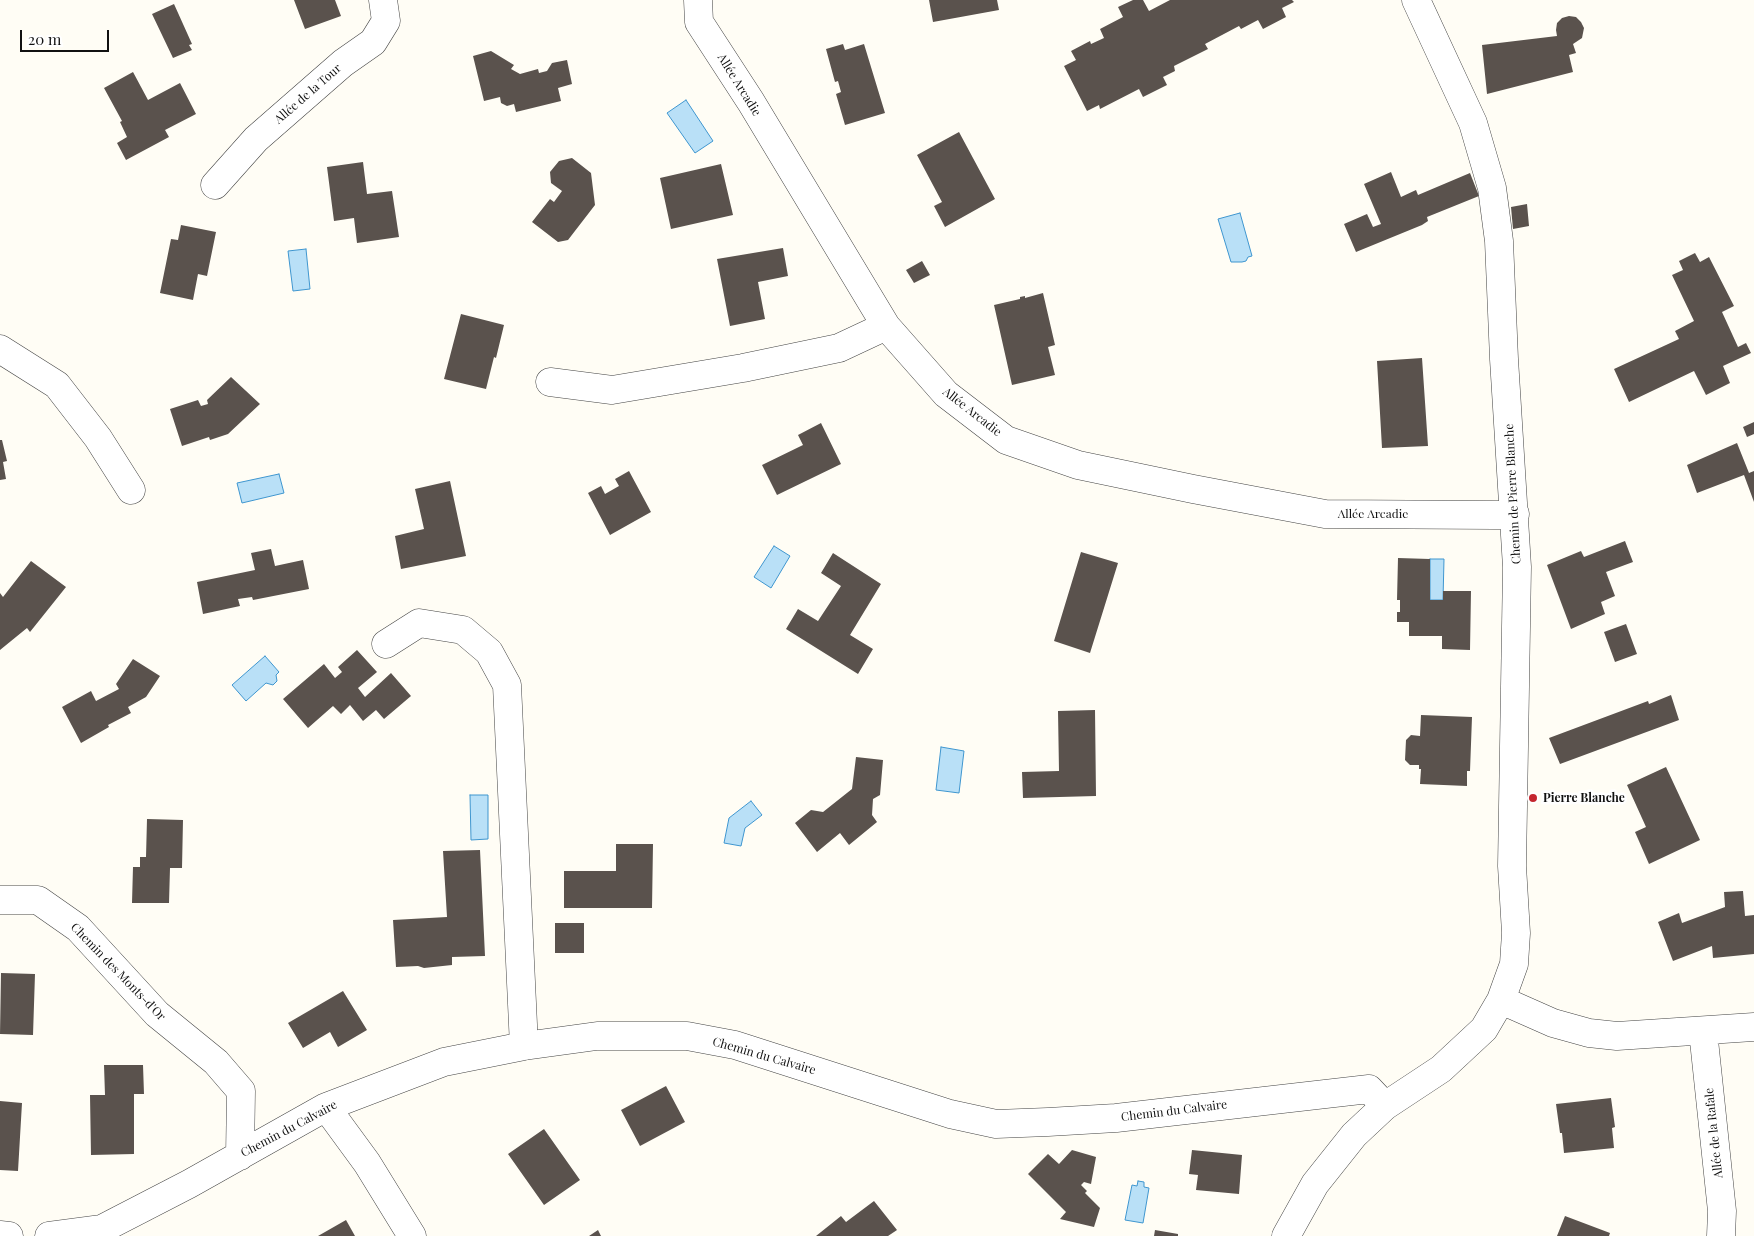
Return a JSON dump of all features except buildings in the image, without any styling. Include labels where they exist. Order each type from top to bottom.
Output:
[{"type":"street","name":"Allée de la Tour","points":[[215,185],[256,139],[343,63],[373,42],[386,20],[384,0]]},
{"type":"street","name":"Allée Arcadie","points":[[698,0],[699,22],[751,102],[886,326],[946,394],[1006,440],[1078,465],[1325,514],[1515,514]]},
{"type":"street","name":"Chemin de Pierre Blanche","points":[[1286,1236],[1315,1184],[1354,1135],[1386,1106],[1441,1069],[1484,1029],[1501,1000],[1514,964],[1516,933],[1512,866],[1517,567],[1504,359],[1499,241],[1492,188],[1473,123],[1416,0]]},
{"type":"street","points":[[550,382],[612,390],[743,368],[839,348],[886,326]]},
{"type":"street","points":[[0,349],[57,385],[98,438],[131,490]]},
{"type":"street","points":[[386,644],[419,623],[463,630],[489,652],[507,685],[524,1046]]},
{"type":"street","name":"Chemin des Monts-d'Or","points":[[0,900],[38,900],[78,928],[157,1014],[216,1062],[241,1091],[240,1156]]},
{"type":"street","points":[[1501,1000],[1553,1023],[1589,1033],[1617,1036],[1754,1027]]},
{"type":"street","name":"Allée de la Rafale","points":[[1703,1031],[1722,1211],[1721,1236]]},
{"type":"street","name":"Chemin du Calvaire","points":[[49,1236],[102,1229],[240,1156],[326,1107],[444,1062],[524,1046],[596,1036],[687,1036],[735,1045],[950,1114],[996,1124],[1116,1118],[1369,1089],[1386,1106]]},
{"type":"street","points":[[326,1107],[367,1163],[412,1236]]},
{"type":"street","points":[[0,1234],[9,1236]]},
{"type":"water","points":[[686,100],[713,141],[695,153],[667,113]]},
{"type":"water","points":[[1240,213],[1252,256],[1248,257],[1246,261],[1231,262],[1218,219]]},
{"type":"water","points":[[306,249],[310,289],[293,291],[288,251]]},
{"type":"water","points":[[279,474],[284,493],[242,503],[237,483]]},
{"type":"water","points":[[774,546],[790,556],[771,588],[754,577]]},
{"type":"water","points":[[1430,559],[1444,559],[1443,600],[1430,600]]},
{"type":"water","points":[[265,656],[279,672],[276,675],[277,681],[273,685],[266,683],[246,701],[232,685]]},
{"type":"water","points":[[941,747],[964,751],[959,793],[936,790]]},
{"type":"water","points":[[470,795],[488,795],[488,839],[471,840]]},
{"type":"water","points":[[751,801],[762,815],[745,828],[741,846],[724,843],[729,818]]},
{"type":"water","points":[[1138,1181],[1144,1182],[1144,1187],[1149,1188],[1143,1223],[1125,1220],[1132,1185],[1137,1186]]},
{"type":"place","name":"Pierre Blanche","points":[[1533,798]]}]
